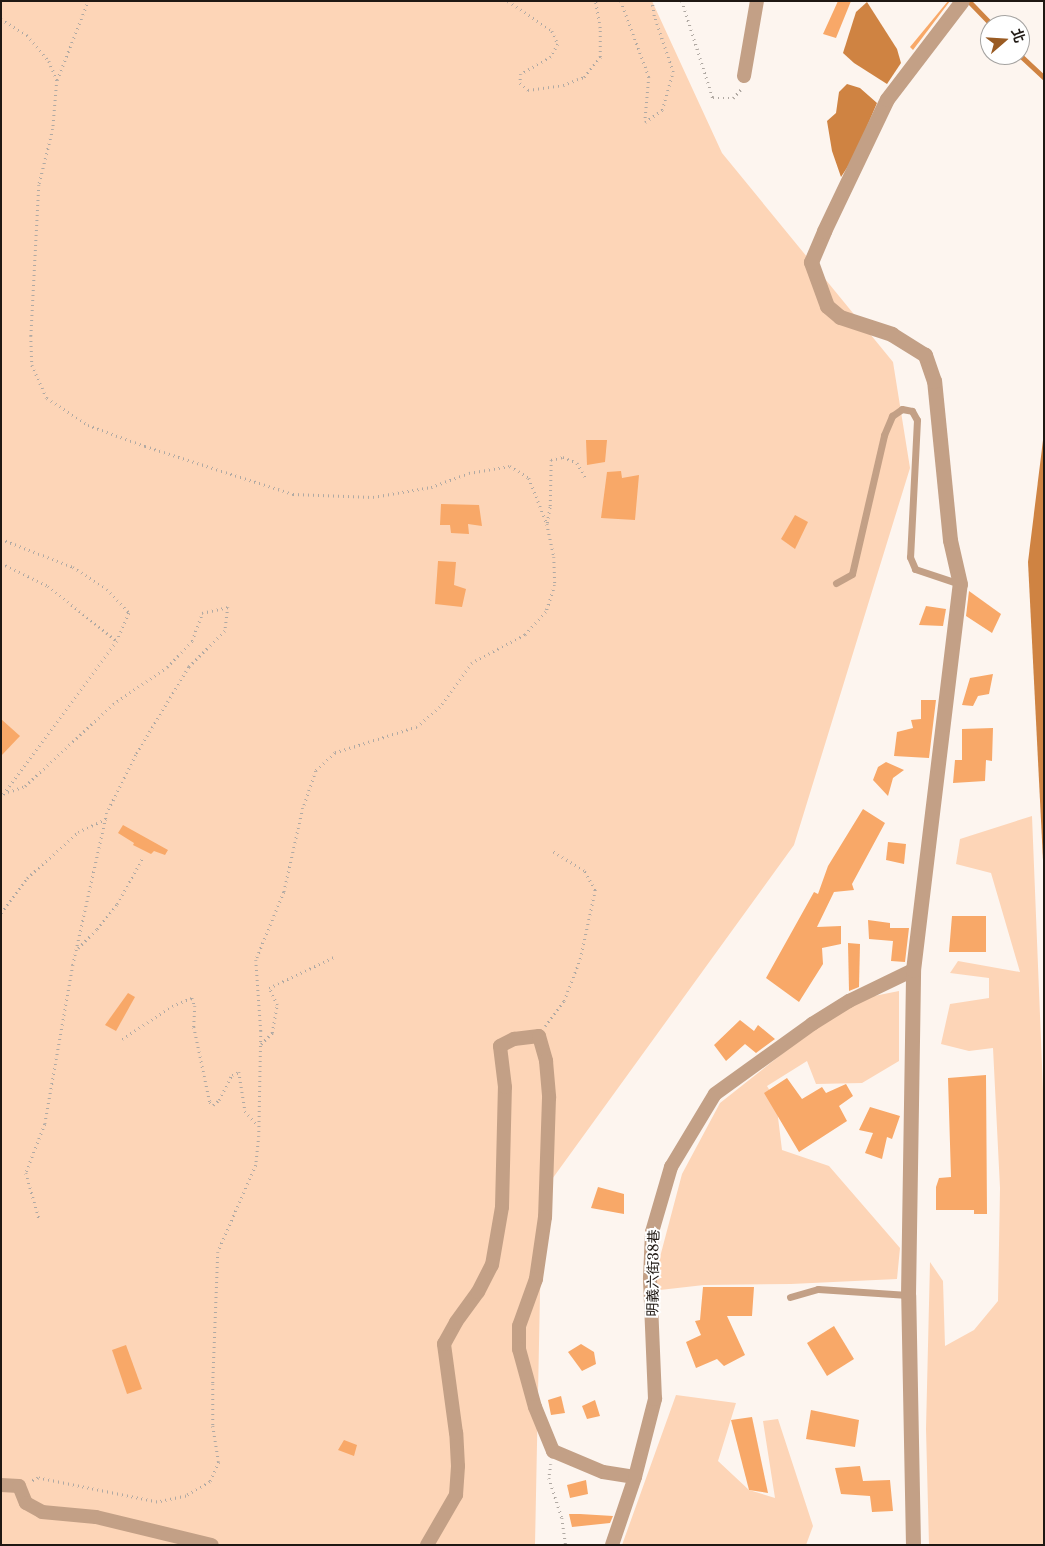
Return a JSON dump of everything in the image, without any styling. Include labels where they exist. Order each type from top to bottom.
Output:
[{"type":"street","points":[[744,76],[757,1]]},
{"type":"street","points":[[913,1545],[908,1295],[914,970],[960,584],[950,540],[934,381],[925,355],[892,334],[840,317],[827,306],[811,262],[824,230],[887,99],[956,4]]},
{"type":"street","name":"明義六街38巷","points":[[612,1545],[635,1477],[654,1399],[650,1278],[652,1232],[671,1167],[715,1094],[812,1024],[848,1001],[914,970]]},
{"type":"street","points":[[427,1545],[456,1495],[458,1466],[456,1434],[444,1344],[456,1322],[478,1292],[492,1265],[502,1207],[505,1087],[500,1046],[514,1039],[539,1036],[546,1061],[548,1098],[545,1217],[536,1279],[519,1326],[519,1349],[535,1407],[554,1451],[603,1472],[635,1477]]},
{"type":"street","points":[[1,1485],[19,1486],[26,1503],[42,1512],[96,1517],[212,1545]]},
{"type":"lane","points":[[836,583],[852,574],[884,434],[892,416],[902,409],[912,411],[917,420],[910,557],[915,569],[960,584]]},
{"type":"lane","points":[[790,1297],[818,1289],[908,1295]]},
{"type":"path","points":[[19,1486],[38,1478],[157,1502],[186,1496],[210,1482],[219,1462],[213,1426],[218,1252],[256,1165],[261,1044],[256,960],[284,892],[303,808],[316,771],[335,753],[417,727],[440,707],[472,663],[524,636],[546,612],[555,585],[554,557],[547,524],[529,478],[510,466],[469,473],[432,487],[373,497],[293,494],[145,446],[88,425],[47,398],[32,365],[30,336],[39,185],[54,130],[57,80],[88,1]]},
{"type":"path","points":[[508,1],[552,31],[558,44],[551,57],[521,74],[520,83],[528,90],[563,85],[584,77],[600,57],[600,28],[595,1]]},
{"type":"path","points":[[621,1],[649,77],[645,122],[662,110],[673,72],[654,16],[652,1]]},
{"type":"path","points":[[682,1],[714,98],[733,98],[741,90],[744,76]]},
{"type":"path","points":[[1,19],[27,34],[49,61],[57,80]]},
{"type":"path","points":[[547,524],[550,506],[551,460],[563,457],[577,463],[586,478]]},
{"type":"path","points":[[1,539],[72,567],[107,589],[129,613],[117,641],[8,792],[1,798]]},
{"type":"path","points":[[1,563],[48,586],[117,641]]},
{"type":"path","points":[[8,792],[25,786],[113,704],[166,667],[192,641],[202,613],[228,607],[225,631],[189,667],[136,755],[106,819],[77,949],[45,1124],[26,1173],[39,1218]]},
{"type":"path","points":[[1,913],[27,878],[78,832],[106,819]]},
{"type":"path","points":[[539,1036],[564,1001],[580,959],[595,890],[584,871],[552,851]]},
{"type":"path","points":[[77,949],[98,929],[117,904],[143,857]]},
{"type":"path","points":[[261,1044],[272,1033],[277,1005],[269,988],[336,956]]},
{"type":"path","points":[[122,1039],[172,1006],[192,998],[196,1006],[194,1027],[210,1102],[213,1105],[219,1100],[232,1076],[238,1072],[245,1111],[259,1128]]},
{"type":"path","points":[[554,1451],[549,1478],[562,1518],[566,1545]]},
{"type":"shaded area","points":[[1,1],[652,1],[722,153],[893,362],[910,468],[794,845],[542,1193],[535,1545],[1,1545]]},
{"type":"shaded area","points":[[867,2],[897,49],[901,63],[887,84],[854,63],[843,53],[856,12]]},
{"type":"shaded area","points":[[847,84],[860,88],[877,103],[854,157],[841,177],[832,151],[827,121],[836,113],[839,92]]},
{"type":"shaded area","points":[[1044,432],[1044,880],[1028,562]]},
{"type":"shaded area","points":[[1032,816],[1044,1115],[1044,1545],[929,1545],[926,1429],[930,1262],[943,1281],[945,1346],[974,1330],[998,1301],[1000,1188],[993,1048],[969,1051],[941,1044],[950,1004],[989,998],[989,978],[950,973],[958,961],[1020,972],[991,873],[956,864],[960,839]]},
{"type":"shaded area","points":[[899,991],[899,1061],[862,1083],[816,1084],[807,1061],[767,1086],[776,1101],[782,1150],[829,1166],[900,1248],[897,1279],[791,1284],[704,1285],[651,1291],[682,1174],[720,1103],[849,1001]]},
{"type":"shaded area","points":[[676,1395],[736,1403],[718,1461],[749,1490],[775,1498],[763,1421],[778,1419],[813,1526],[806,1545],[622,1545]]},
{"type":"building","points":[[838,1],[851,1],[836,38],[823,34]]},
{"type":"building","points":[[948,1],[950,1],[913,50],[910,47]]},
{"type":"building","points":[[586,440],[607,440],[605,462],[587,465]]},
{"type":"building","points":[[621,471],[622,478],[639,475],[635,520],[601,518],[607,472]]},
{"type":"building","points":[[441,504],[479,505],[482,526],[468,524],[469,534],[451,533],[450,525],[440,525]]},
{"type":"building","points":[[795,515],[808,522],[795,549],[781,539]]},
{"type":"building","points":[[438,561],[456,562],[454,585],[466,589],[462,607],[435,604]]},
{"type":"building","points":[[969,591],[1001,614],[992,633],[966,616]]},
{"type":"building","points":[[926,606],[946,609],[943,626],[919,625]]},
{"type":"building","points":[[993,674],[989,694],[978,696],[973,706],[962,705],[970,678]]},
{"type":"building","points":[[921,700],[936,700],[929,758],[894,756],[897,732],[913,728],[911,720],[921,719]]},
{"type":"building","points":[[1,719],[20,736],[1,756]]},
{"type":"building","points":[[993,728],[992,761],[986,760],[985,781],[953,783],[955,760],[962,760],[962,729]]},
{"type":"building","points":[[886,762],[904,770],[893,778],[888,796],[873,780],[878,767]]},
{"type":"building","points":[[863,809],[885,823],[852,884],[854,890],[834,892],[817,927],[841,926],[841,944],[822,948],[823,964],[799,1002],[766,978],[814,892],[818,894],[828,866]]},
{"type":"building","points":[[123,825],[168,850],[165,855],[154,851],[151,854],[133,845],[134,843],[118,833]]},
{"type":"building","points":[[888,842],[906,844],[904,864],[886,860]]},
{"type":"building","points":[[952,916],[986,916],[986,952],[949,952]]},
{"type":"building","points":[[868,920],[890,923],[890,928],[909,928],[905,962],[891,961],[893,941],[869,939]]},
{"type":"building","points":[[848,943],[860,944],[859,987],[849,991]]},
{"type":"building","points":[[128,993],[135,997],[116,1031],[105,1025]]},
{"type":"building","points":[[740,1020],[754,1031],[758,1025],[775,1039],[756,1053],[745,1044],[726,1061],[714,1045]]},
{"type":"building","points":[[986,1075],[987,1214],[974,1214],[974,1210],[936,1210],[936,1187],[939,1178],[951,1177],[948,1078]]},
{"type":"building","points":[[787,1078],[802,1099],[822,1087],[826,1093],[846,1084],[853,1096],[839,1106],[847,1121],[799,1152],[764,1093]]},
{"type":"building","points":[[870,1107],[900,1116],[892,1139],[887,1137],[882,1159],[865,1153],[873,1133],[859,1130]]},
{"type":"building","points":[[598,1187],[624,1194],[624,1214],[591,1208]]},
{"type":"building","points":[[703,1287],[754,1287],[752,1316],[727,1316],[745,1355],[724,1366],[717,1359],[696,1368],[686,1342],[701,1335],[695,1321],[700,1320]]},
{"type":"building","points":[[834,1326],[854,1359],[827,1376],[807,1343]]},
{"type":"building","points":[[581,1344],[594,1352],[596,1364],[582,1371],[568,1352]]},
{"type":"building","points":[[126,1345],[142,1389],[127,1394],[112,1350]]},
{"type":"building","points":[[561,1396],[565,1413],[551,1415],[548,1400]]},
{"type":"building","points":[[595,1400],[600,1416],[587,1419],[582,1406]]},
{"type":"building","points":[[811,1410],[859,1420],[855,1447],[806,1439]]},
{"type":"building","points":[[752,1417],[768,1493],[749,1490],[731,1420]]},
{"type":"building","points":[[344,1440],[357,1445],[354,1456],[338,1450]]},
{"type":"building","points":[[860,1466],[863,1481],[890,1480],[893,1511],[872,1512],[870,1496],[841,1494],[835,1468]]},
{"type":"building","points":[[586,1480],[588,1494],[570,1498],[567,1485]]},
{"type":"building","points":[[569,1514],[613,1516],[610,1523],[572,1527]]},
{"type":"waterway","points":[[969,1],[982,15]]},
{"type":"waterway","points":[[1030,64],[1044,77]]}]
